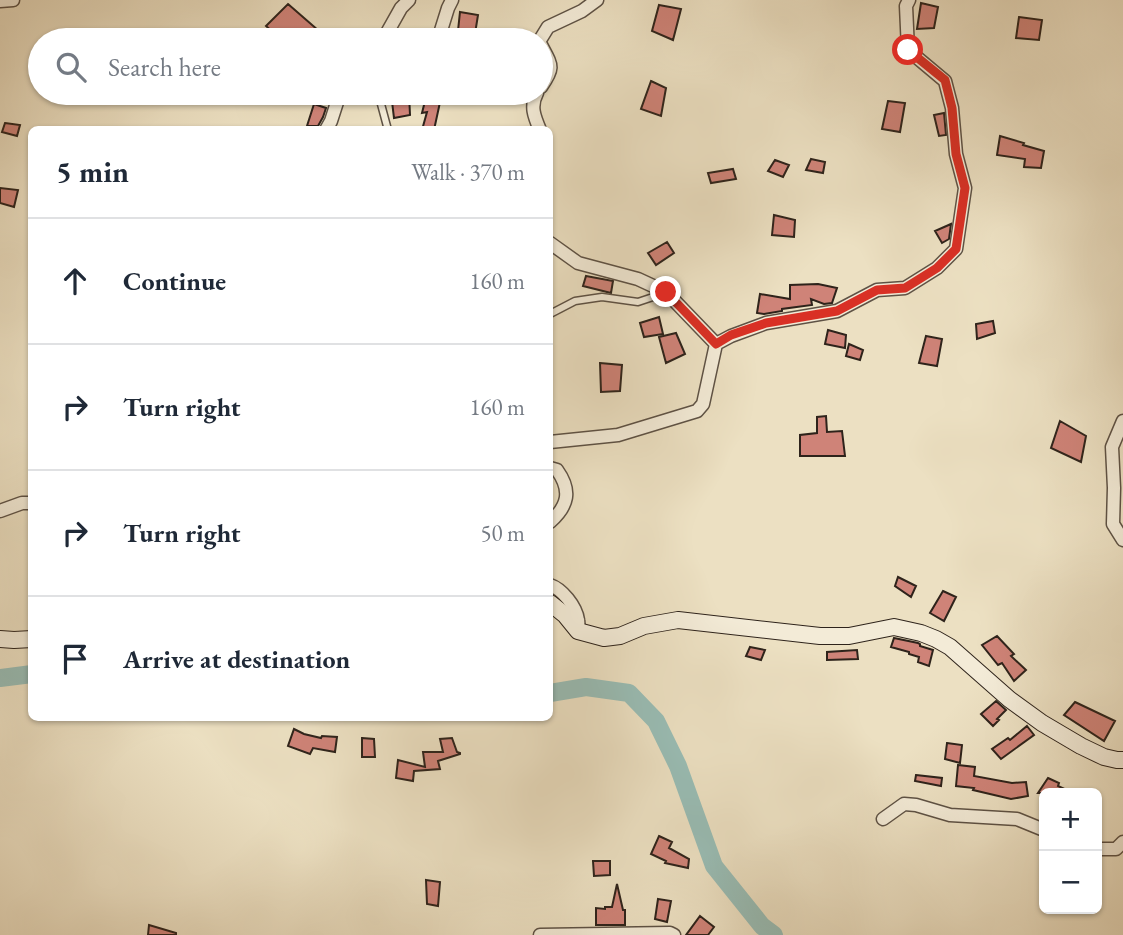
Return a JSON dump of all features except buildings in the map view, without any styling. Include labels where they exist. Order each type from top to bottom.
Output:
[{"type":"main road","points":[[553,605],[578,631],[604,638],[620,636],[643,626],[678,620],[820,636],[849,636],[882,628],[921,633],[950,647],[1042,723],[1104,757],[1123,760]]},
{"type":"main road","points":[[7,639],[28,636]]},
{"type":"street","points":[[0,1],[13,0]]},
{"type":"street","points":[[390,28],[409,0]]},
{"type":"street","points":[[442,28],[452,0]]},
{"type":"street","points":[[548,28],[582,11],[597,0]]},
{"type":"street","points":[[553,442],[618,435],[697,411],[703,404],[716,344],[731,335],[766,323],[837,311],[877,290],[905,288],[937,268],[956,249],[965,188],[956,154],[952,108],[945,80],[908,50],[906,6],[909,0]]},
{"type":"street","points":[[328,126],[336,105]]},
{"type":"street","points":[[533,105],[532,113],[538,126]]},
{"type":"street","points":[[553,245],[578,263],[638,279],[666,292],[716,344]]},
{"type":"street","points":[[1123,421],[1111,447],[1115,488],[1113,524],[1123,540]]},
{"type":"street","points":[[553,469],[564,480],[566,494],[562,511],[553,519]]},
{"type":"street","points":[[0,511],[28,503]]},
{"type":"street","points":[[553,586],[569,600],[578,619],[578,631]]},
{"type":"street","points":[[883,819],[904,804],[950,815],[1017,819],[1039,828]]},
{"type":"street","points":[[1102,849],[1116,849],[1123,842]]},
{"type":"street","points":[[540,935],[674,935]]},
{"type":"lane","points":[[381,105],[387,126]]},
{"type":"lane","points":[[553,312],[575,301],[602,297],[638,302],[666,292]]},
{"type":"waterway","points":[[0,678],[28,674]]},
{"type":"waterway","points":[[553,692],[586,687],[629,693],[656,721],[678,766],[714,866],[762,926],[774,935]]},
{"type":"route","points":[[666,292],[716,344],[731,335],[766,323],[837,311],[877,290],[905,288],[937,268],[956,249],[965,188],[956,154],[952,108],[945,80],[908,50]]}]
